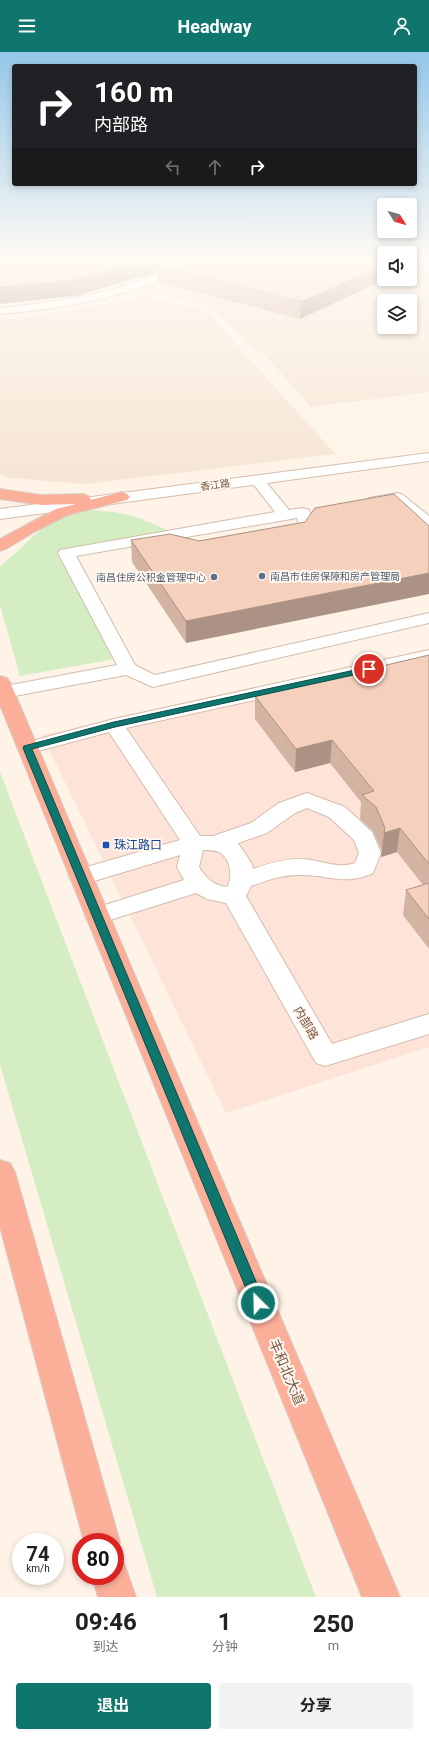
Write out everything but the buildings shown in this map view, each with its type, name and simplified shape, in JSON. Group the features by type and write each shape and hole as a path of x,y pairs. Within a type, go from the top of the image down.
{"highway":[{"path":"0,494 41,500 122,498"},
{"path":"0,546 30,528 62,512 122,498"},
{"name":"丰和北大道","path":"2,686 381,1597"},
{"path":"0,1172 100,1533"},
{"path":"114,1585 117,1597"}],"street":[{"name":"香江路","path":"0,514 257,480 295,498 429,457"},
{"path":"257,480 285,515"},
{"path":"295,498 285,515 66,553 126,665 152,681 429,618"},
{"path":"275,542 298,538 306,525 295,498"},
{"path":"358,504 398,498 429,524"},
{"path":"155,538 170,548 177,550"},
{"path":"27,748 114,725 429,656"},
{"path":"2,686 126,665"},
{"path":"114,725 204,843 230,848 241,864 238,888"},
{"path":"81,877 204,843 259,828 287,808 307,800 337,812 364,837 370,853 365,868 360,871 344,872 297,866 267,872 238,888 215,893 198,884 188,866 204,843"},
{"path":"97,916 198,884"},
{"name":"内部路","path":"238,888 325,1056 429,1024"}],"shaded area":[{"path":"0,331 225,331 335,454 85,484 11,478 0,474"},
{"path":"236,331 377,331 377,334 417,334 417,331 429,331 429,392 311,407 271,362"},
{"path":"429,649 429,1047 226,1113 42,735"}],"green space":[{"path":"81,509 114,512 137,517 172,532 60,552 121,658 20,676 0,605 0,567 49,522"},
{"path":"0,772 316,1597 157,1597 0,1065"}],"place":[{"name":"南昌市住房保障和房产管理局","path":"262,576"},
{"name":"南昌住房公积金管理中心","path":"214,577"},
{"name":"珠江路口","path":"106,845"}],"route":[{"path":"258,1303 27,748 114,725 369,669"}]}
